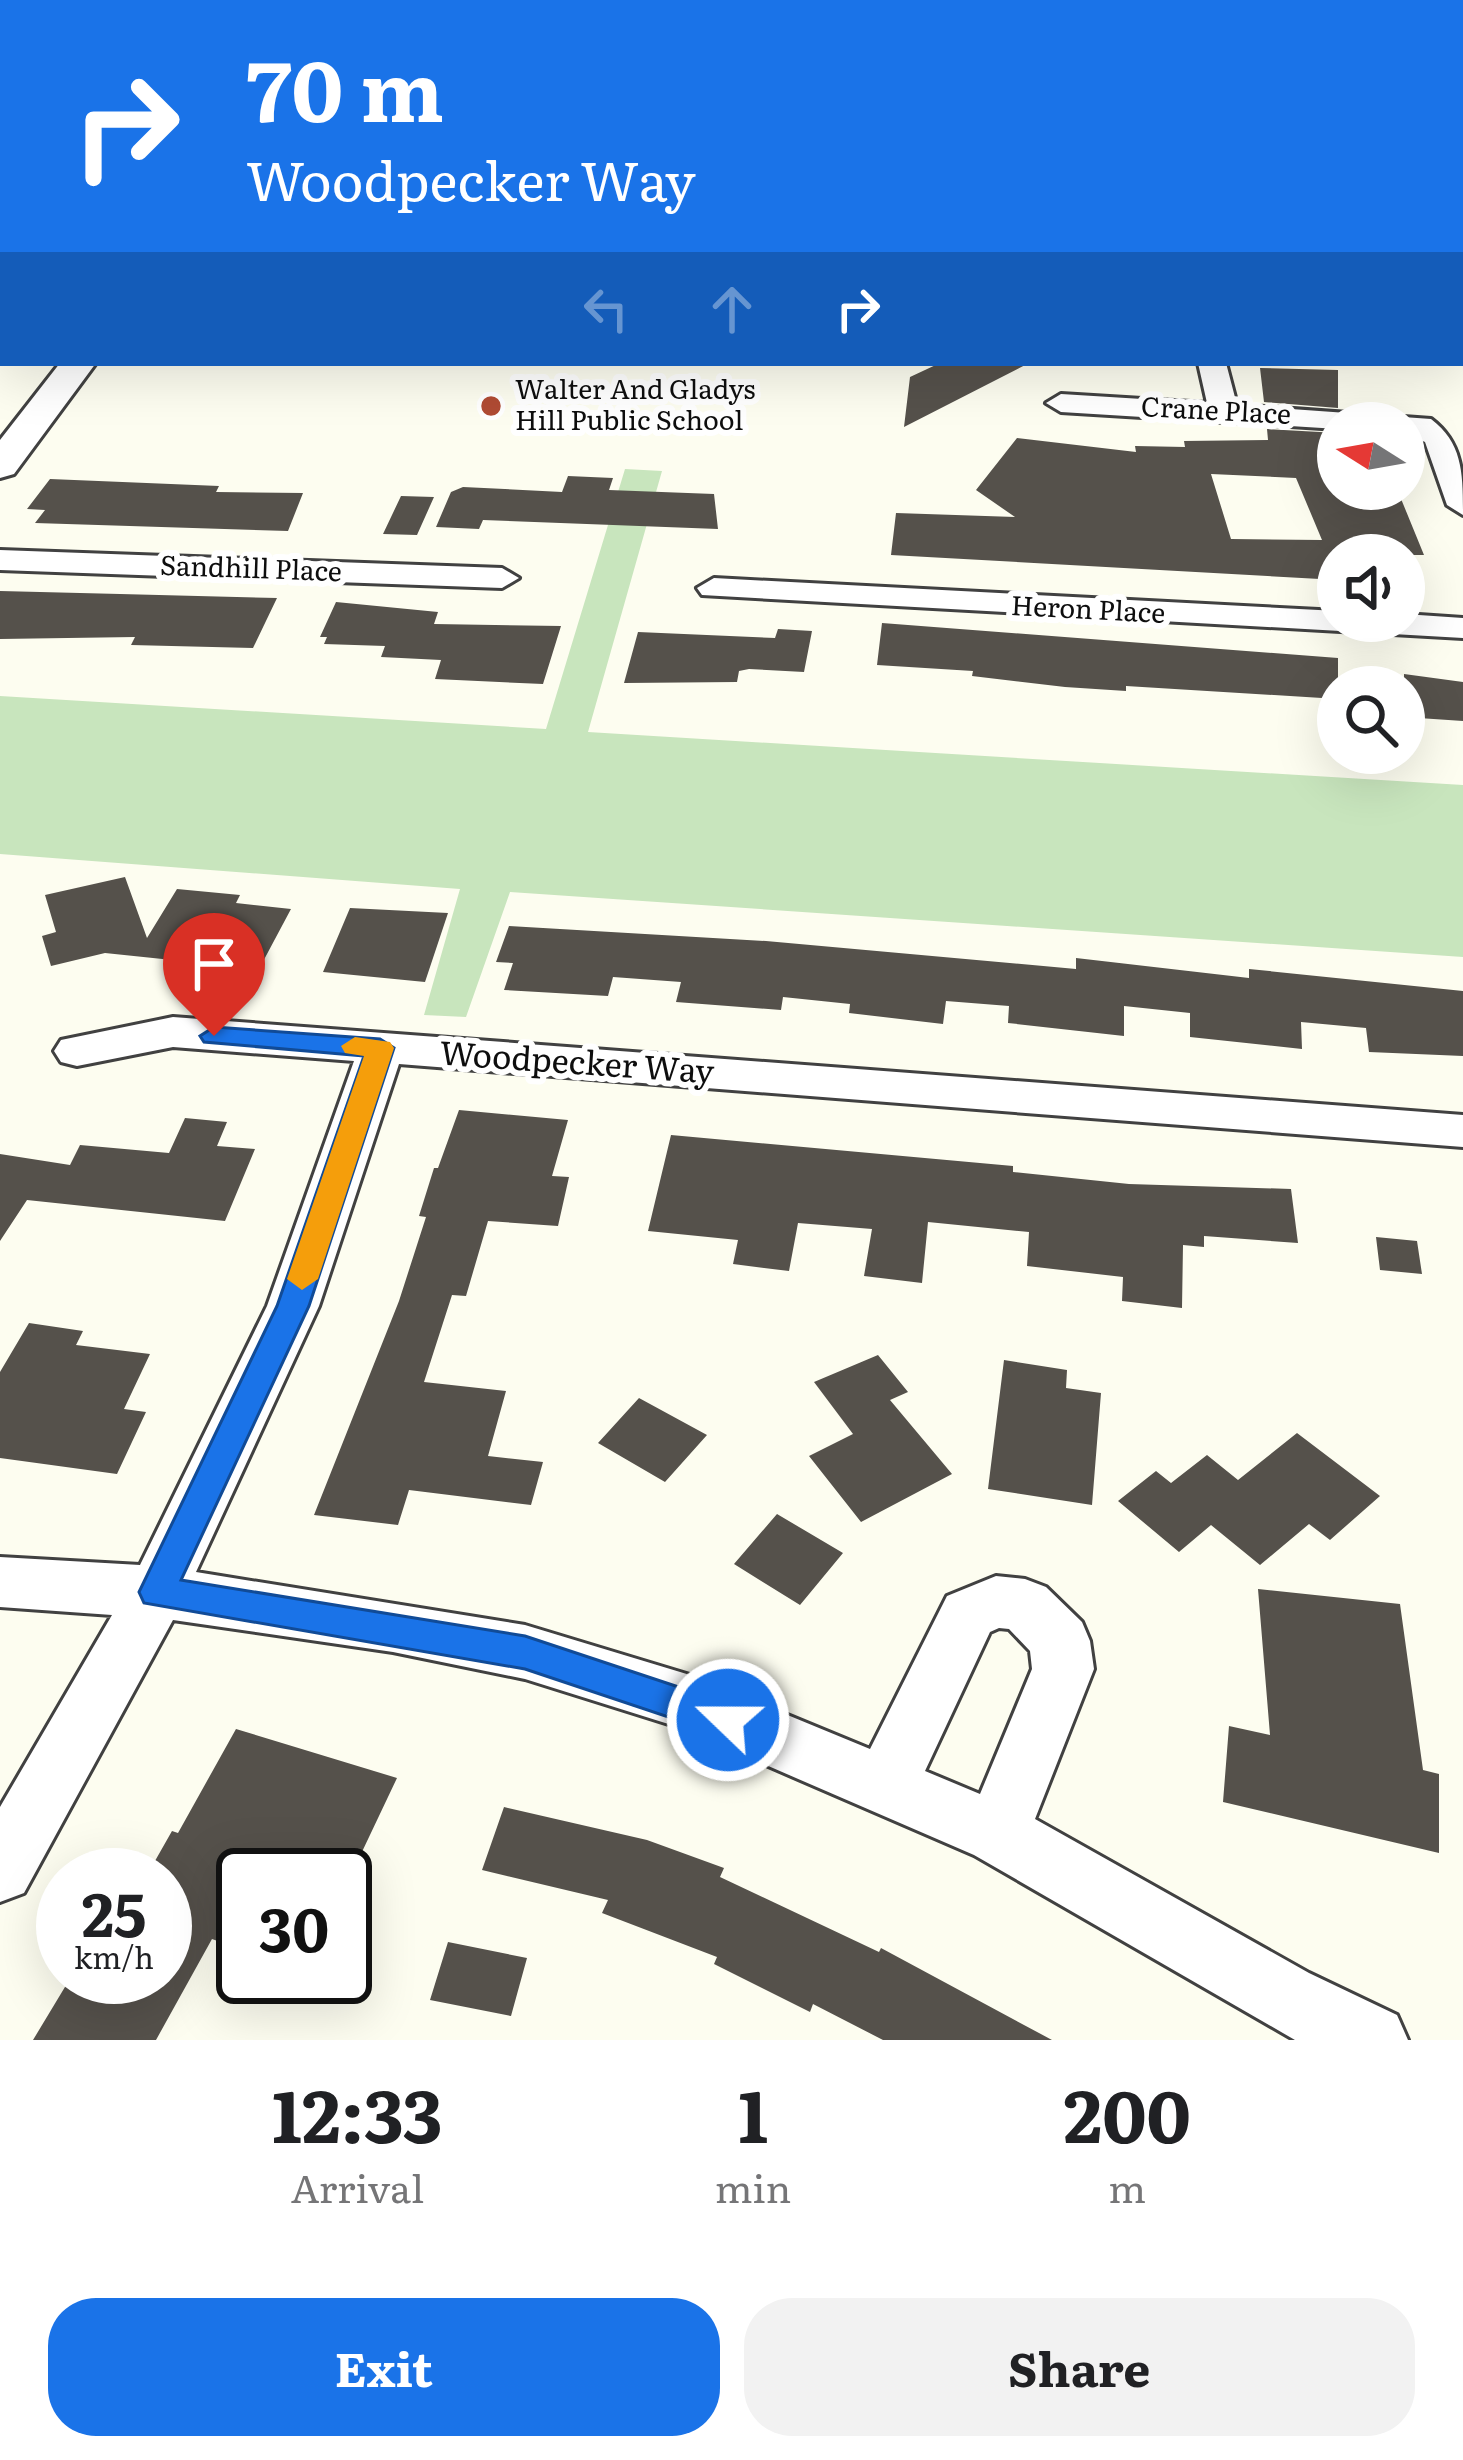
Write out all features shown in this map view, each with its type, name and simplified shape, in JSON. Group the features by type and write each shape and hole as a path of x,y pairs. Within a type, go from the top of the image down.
{"street":[{"path":"0,466 76,366"},
{"path":"1212,366 1224,412"},
{"name":"Crane Place","path":"1061,403 1420,425 1439,438 1463,505"},
{"name":"Sandhill Place","path":"0,560 502,578"},
{"name":"Heron Place","path":"714,588 1463,628"},
{"name":"Woodpecker Way","path":"77,1051 172,1032 1463,1131"},
{"path":"0,1870 157,1592 293,1306 380,1048"},
{"path":"0,1582 157,1592 393,1626 525,1652 690,1703 997,1833 1284,1998 1372,2040"},
{"path":"884,1789 968,1615 996,1602 1025,1605 1060,1641 1063,1669 997,1833"}],"green space":[{"path":"625,469 662,471 588,732 1463,785 1463,957 510,892 466,1017 424,1015 460,889 0,854 0,696 546,729"}],"building":[{"path":"934,366 1023,366 904,427 910,377"},
{"path":"1260,368 1338,370 1338,402 1317,402 1317,406 1264,402"},
{"path":"1267,429 1317,432 1317,510 1406,510 1415,534 1319,534 1296,478 1211,474 1231,539 1317,540 1317,579 891,555 896,513 1015,517 976,490 1017,438 1136,452 1135,446 1185,447 1184,441 1268,440"},
{"path":"568,476 613,478 609,490 714,494 718,529 483,520 479,529 436,527 451,492 463,487 562,492"},
{"path":"50,479 219,486 216,492 303,493 288,531 35,523 45,510 27,509"},
{"path":"401,496 434,497 417,535 383,534"},
{"path":"0,591 277,598 253,648 131,645 135,637 0,639"},
{"path":"336,602 438,612 434,624 561,626 543,684 435,679 441,660 381,657 385,646 324,644 327,637 320,637"},
{"path":"882,623 1338,658 1338,666 1317,666 1317,698 1065,687 972,676 973,671 877,665"},
{"path":"778,629 812,631 804,672 749,669 739,671 737,682 624,683 638,632 775,638"},
{"path":"1425,677 1463,682 1463,721 1425,718"},
{"path":"125,877 147,938 177,889 240,895 236,903 291,909 259,969 105,953 51,966 42,936 56,932 45,895"},
{"path":"350,908 448,913 425,982 323,972"},
{"path":"509,926 766,941 1076,969 1076,958 1249,978 1249,969 1463,991 1463,1056 1369,1052 1366,1028 1301,1022 1302,1049 1190,1037 1190,1013 1124,1006 1124,1036 1008,1023 1009,1006 946,1001 943,1024 849,1013 850,1004 783,997 781,1010 676,1002 681,982 613,977 608,996 504,990 513,963 496,962"},
{"path":"459,1110 568,1120 552,1176 569,1177 558,1226 488,1221 466,1296 452,1295 424,1382 506,1391 488,1456 543,1462 531,1505 409,1490 398,1525 314,1515 399,1301 426,1217 419,1216 434,1168 438,1168"},
{"path":"185,1118 227,1122 217,1146 255,1149 225,1221 27,1200 0,1241 0,1154 70,1165 80,1145 169,1153"},
{"path":"671,1135 1013,1166 1013,1172 1129,1184 1291,1189 1298,1243 1204,1236 1204,1247 1183,1245 1182,1308 1122,1301 1123,1277 1027,1266 1029,1232 928,1222 922,1283 864,1276 872,1229 798,1223 789,1271 733,1264 738,1240 648,1231"},
{"path":"1376,1237 1417,1241 1422,1274 1380,1270"},
{"path":"29,1323 83,1331 76,1345 150,1354 124,1409 146,1412 117,1474 0,1458 0,1372"},
{"path":"878,1355 908,1392 890,1400 952,1474 861,1522 809,1456 853,1434 814,1382"},
{"path":"1004,1360 1067,1370 1066,1388 1101,1393 1092,1505 988,1489"},
{"path":"639,1398 707,1435 665,1482 598,1443"},
{"path":"1297,1433 1380,1496 1330,1540 1309,1524 1260,1565 1211,1525 1179,1552 1118,1501 1156,1471 1171,1483 1207,1455 1238,1480"},
{"path":"777,1514 843,1553 800,1605 734,1564"},
{"path":"1258,1589 1400,1604 1423,1770 1439,1774 1439,1853 1223,1802 1229,1726 1270,1735"},
{"path":"236,1729 397,1778 364,1848 216,1848 216,1940 212,1939 192,1975 192,1848 162,1848 172,1831 178,1833"},
{"path":"504,1807 647,1840 724,1868 720,1877 879,1952 881,1948 1052,2040 883,2040 813,2004 810,2012 714,1964 717,1957 602,1913 608,1900 482,1870"},
{"path":"448,1942 527,1958 511,2016 430,2000"},
{"path":"55,2004 176,2004 156,2040 33,2040"}],"slow traffic":[{"path":"302,1279 380,1048 355,1046"}],"place":[{"name":"Walter And Gladys Hill Public School","path":"491,406"}],"route":[{"path":"214,1036 380,1048 293,1306 157,1592 393,1626 525,1652 690,1703 728,1720"}]}
